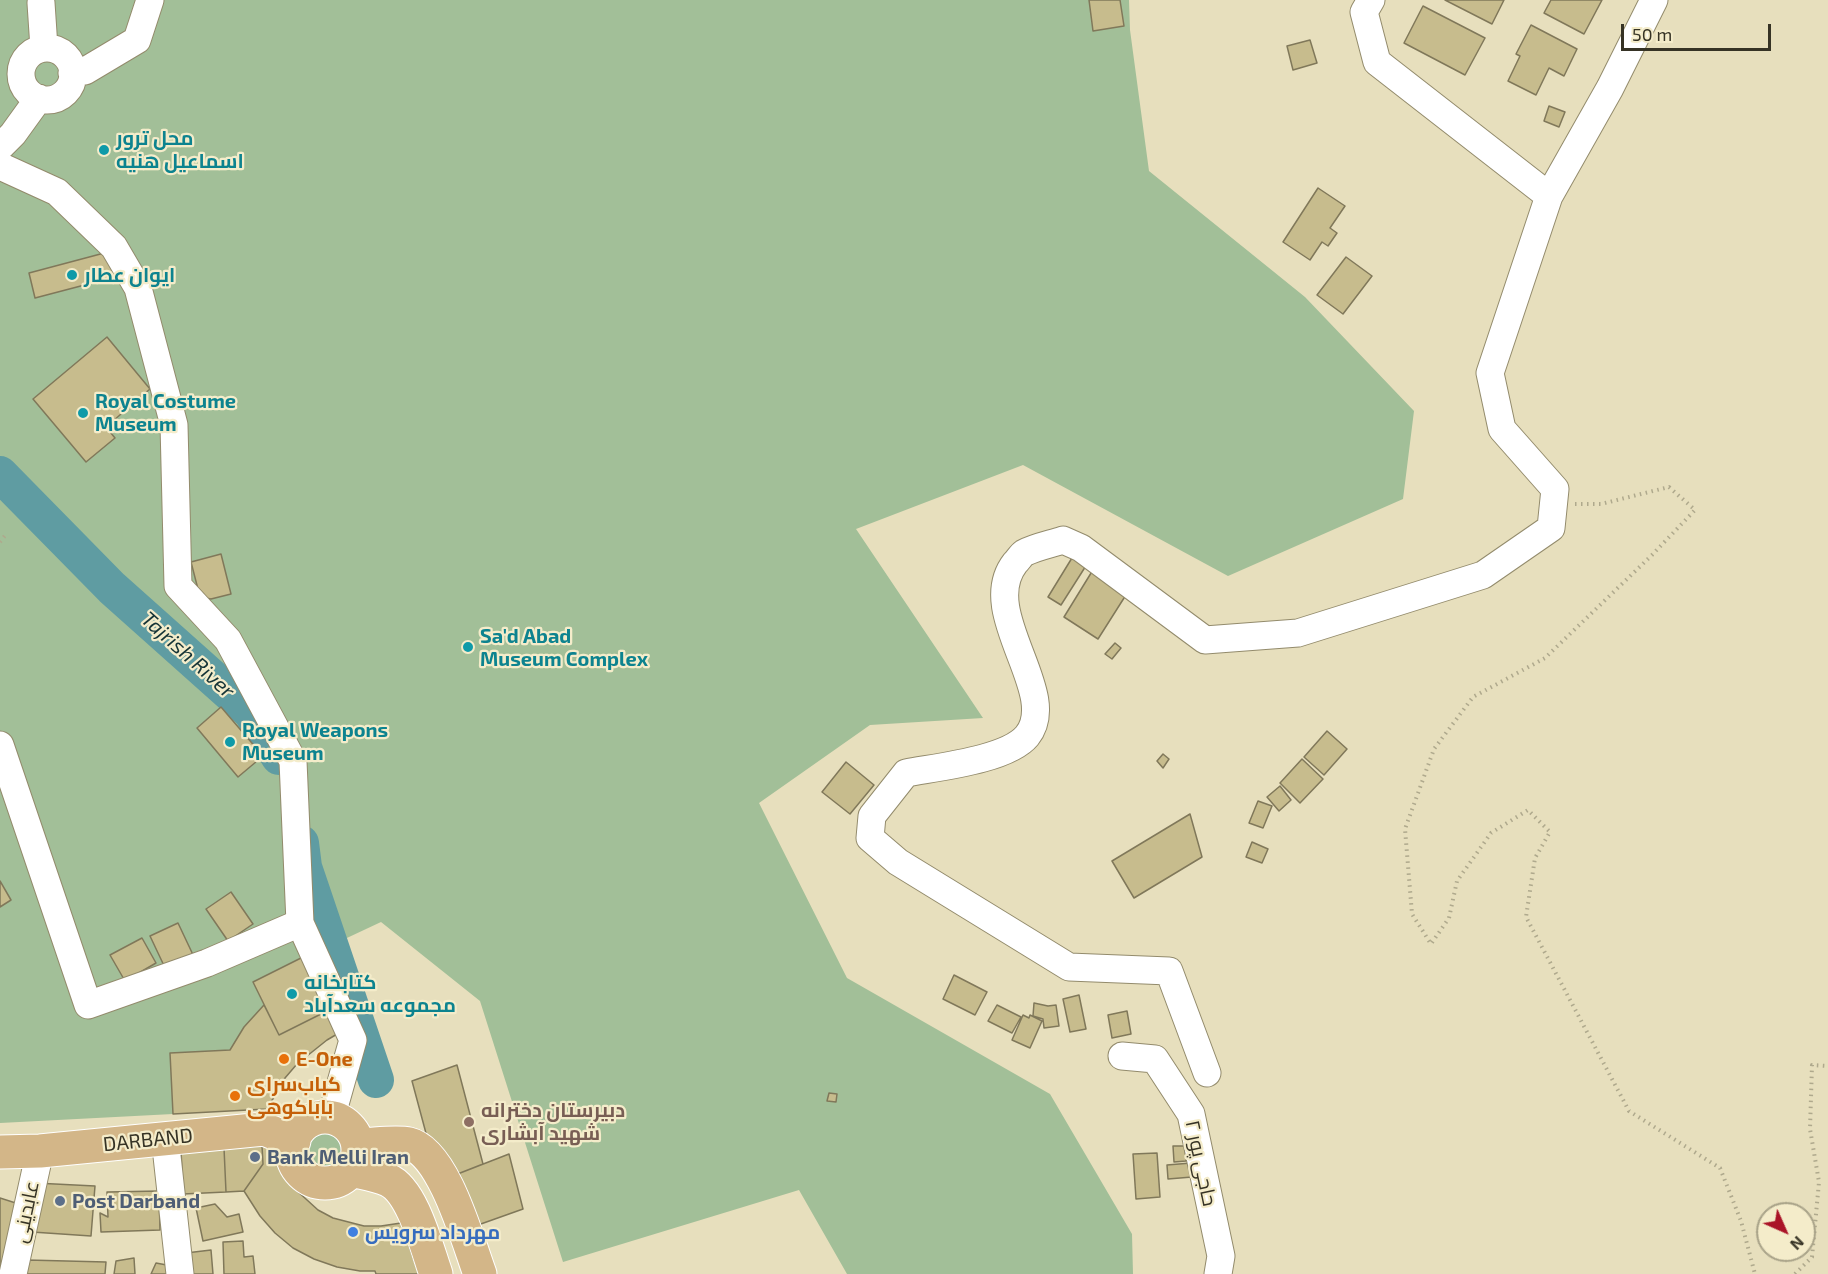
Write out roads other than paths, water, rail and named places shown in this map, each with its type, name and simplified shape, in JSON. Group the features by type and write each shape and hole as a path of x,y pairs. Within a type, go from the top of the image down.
{"main road":[{"path":"331,1118 349,1127 355,1135 355,1158 344,1177 335,1182 315,1182 299,1170 294,1161 294,1141 304,1126 312,1120 331,1118"},
{"name":"DARBAND","path":"0,1152 40,1151 264,1129 294,1141"},
{"path":"355,1158 408,1144 427,1156 444,1179 480,1274"},
{"path":"355,1158 398,1187 407,1198 436,1274"}],"street":[{"path":"72,73 85,71 137,40 150,0"},
{"path":"1371,0 1364,12 1377,62 1549,196"},
{"path":"1207,1073 1169,971 1069,967 898,862 870,838 872,816 906,773 982,759 1011,748 1026,737 1036,720 1035,698 1005,608 1007,573 1023,554 1063,540 1081,548 1205,640 1298,633 1483,575 1551,528 1555,489 1502,429 1490,373 1549,196 1610,88 1654,0"},
{"path":"41,3 44,48"},
{"path":"52,48 60,52 71,64 72,73 72,81 62,94 55,98 39,98 27,90 11,72 21,68 29,55 36,50 52,48"},
{"path":"0,147 13,134 39,98"},
{"path":"0,166 57,192 114,247 138,288 174,424 178,586 228,640 293,761 300,923 353,1040 331,1118"},
{"path":"0,745 88,1005 207,963 300,923"},
{"name":"حاجی پور ۲","path":"1122,1056 1155,1059 1191,1114 1221,1256 1218,1274"},
{"path":"165,1138 180,1274"},
{"name":"عابدینی","path":"13,1274 40,1151"}],"waterway":[{"name":"Tajrish River","path":"0,474 112,588 251,712 279,757"},
{"name":"Tajrish River","path":"301,843 304,867 376,1080"}],"place":[{"name":"محل ترور اسماعیل هنیه","path":"104,150"},
{"name":"ایوان عطار","path":"72,275"},
{"name":"Royal Costume Museum","path":"83,413"},
{"name":"Sa'd Abad Museum Complex","path":"468,647"},
{"name":"Royal Weapons Museum","path":"230,742"},
{"name":"کتابخانه مجموعه سعدآباد","path":"292,994"},
{"name":"E-One","path":"284,1059"},
{"name":"کباب‌سرای باباکوهی","path":"235,1096"},
{"name":"دبیرستان دخترانه شهید آبشاری","path":"469,1122"},
{"name":"Bank Melli Iran","path":"255,1157"},
{"name":"Post Darband","path":"60,1201"},
{"name":"مهرداد سرویس","path":"353,1232"}]}
